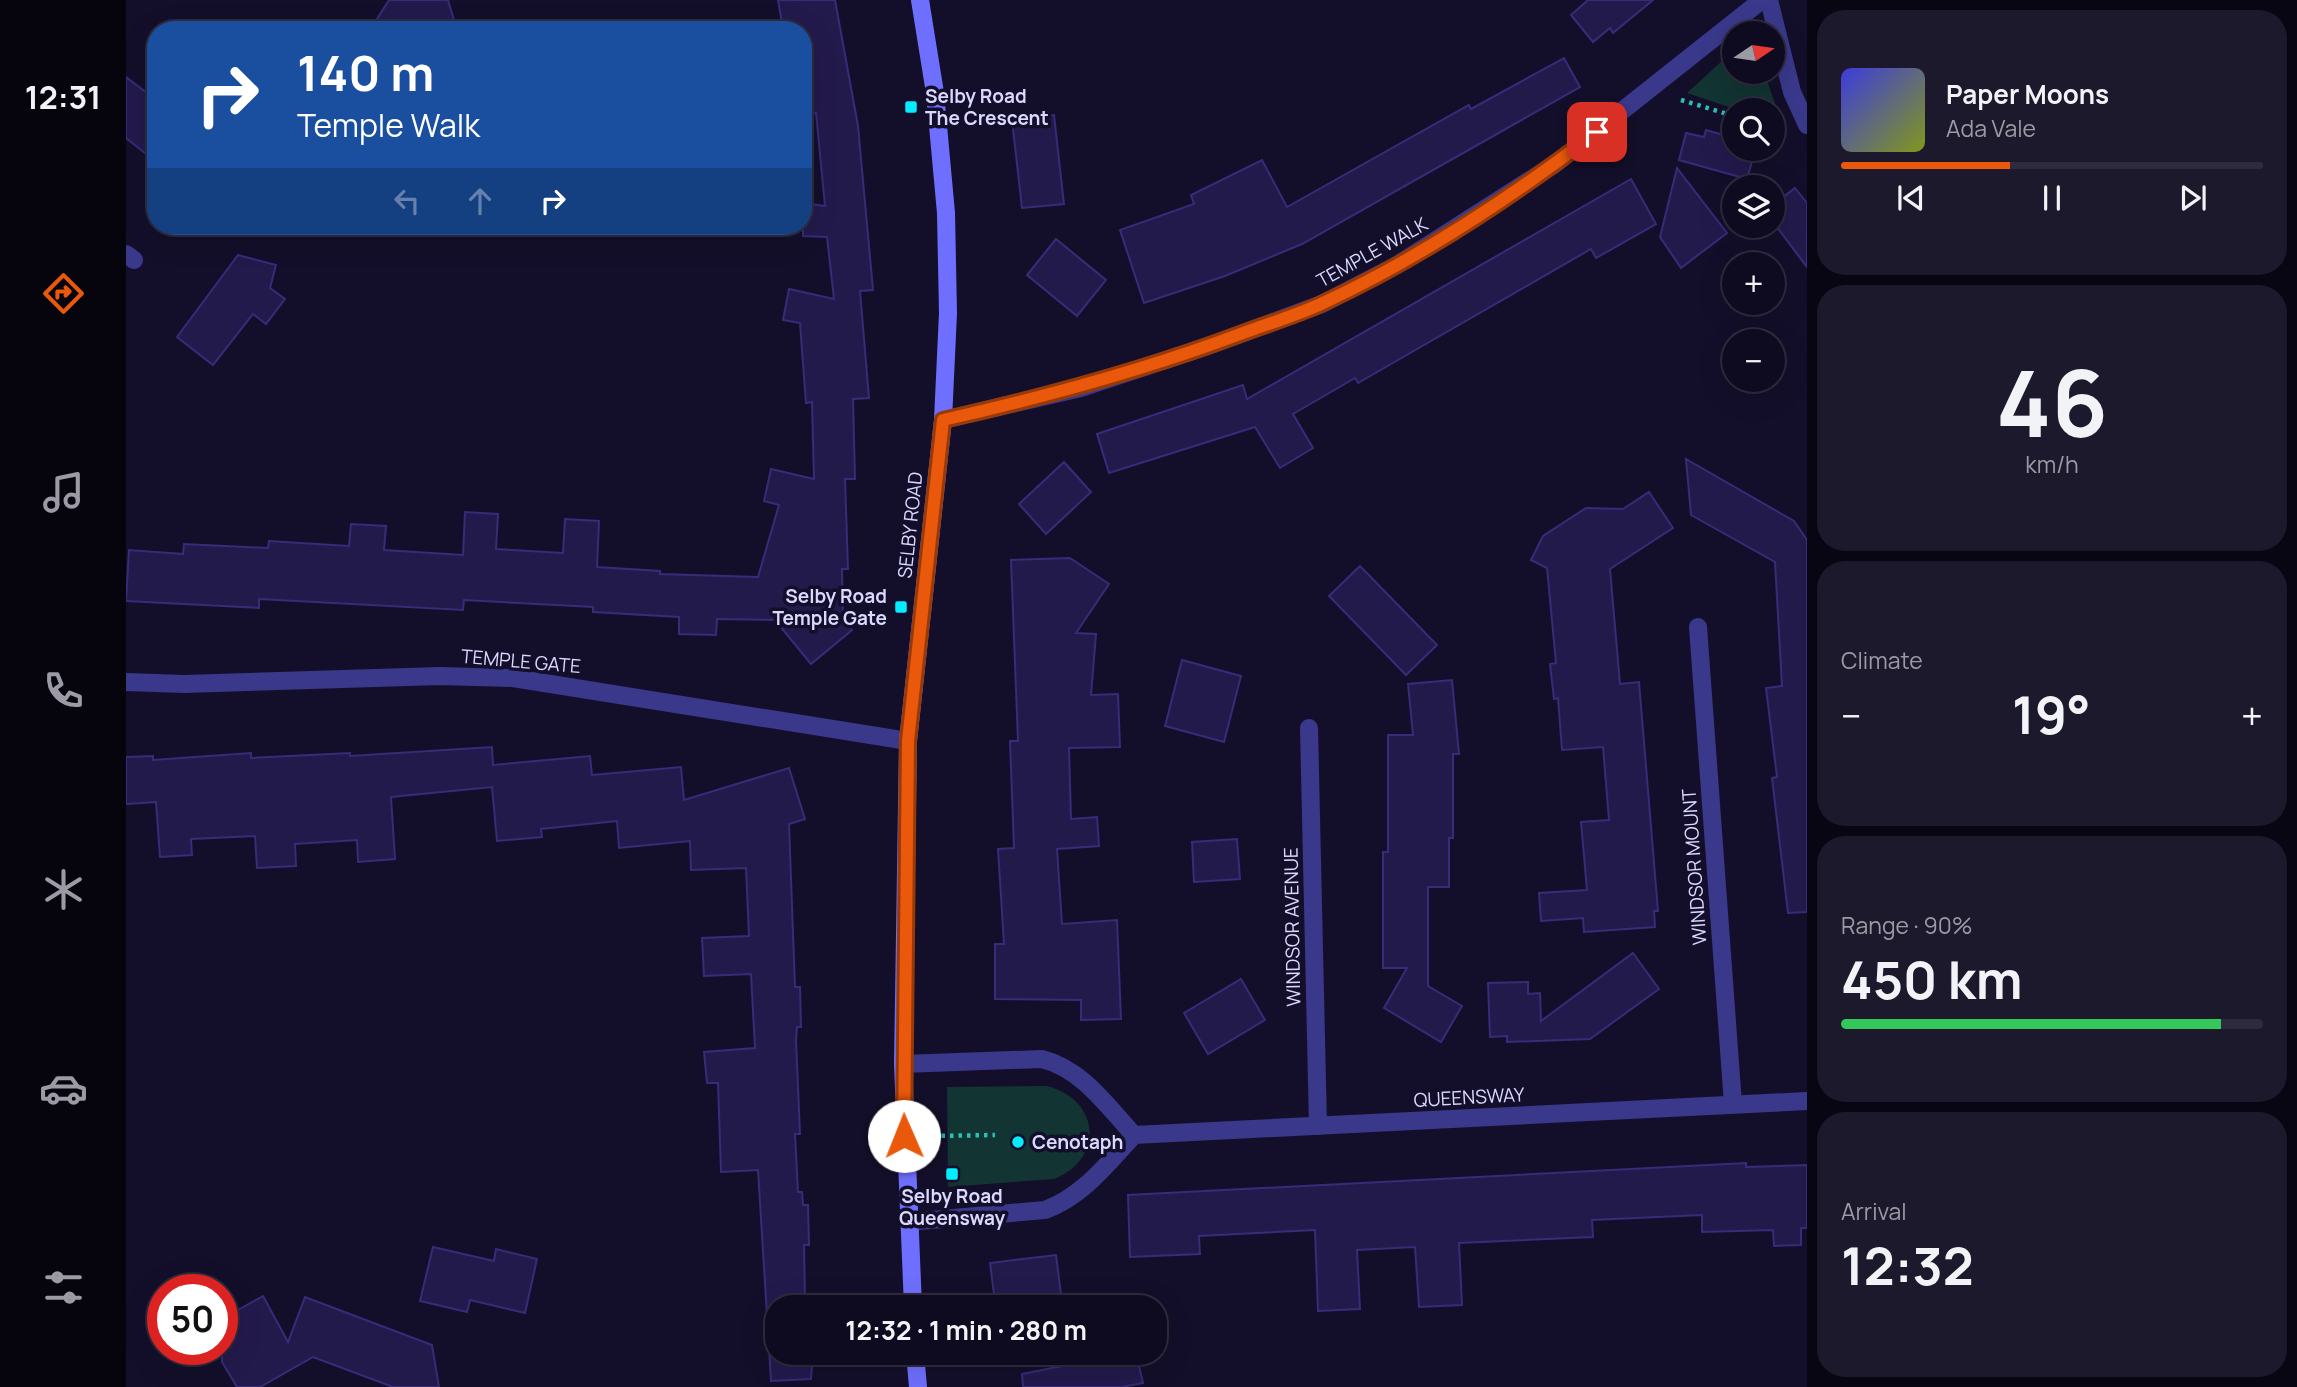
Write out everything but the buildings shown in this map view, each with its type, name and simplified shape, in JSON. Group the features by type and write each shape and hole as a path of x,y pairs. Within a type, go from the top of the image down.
{"main road":[{"name":"SELBY ROAD","path":"912,1295 903,1064 908,741 943,420 948,313 946,213 935,93 920,0"},
{"path":"916,1365 918,1387"}],"street":[{"name":"TEMPLE WALK","path":"943,420 1081,388 1208,346 1322,304 1397,265 1476,217 1555,164 1762,0"},
{"path":"1769,0 1792,92 1807,125"},
{"name":"WINDSOR MOUNT","path":"1698,627 1732,1104"},
{"name":"TEMPLE GATE","path":"126,682 184,684 440,676 513,678 908,741"},
{"name":"WINDSOR AVENUE","path":"1309,728 1318,1126"},
{"path":"903,1064 1042,1059 1059,1063 1075,1072 1134,1135 1080,1192 1064,1203 1045,1210 908,1222"},
{"name":"QUEENSWAY","path":"1134,1135 1807,1101"}],"path":[{"path":"1650,90 1722,112"},
{"path":"904,1136 995,1135"}],"green space":[{"path":"1722,61 1722,84 1768,84 1773,98 1722,98 1722,105 1687,93"},
{"name":"Cenotaph","path":"1046,1086 1064,1093 1077,1103 1086,1115 1088,1144 1082,1157 1071,1169 1054,1179 948,1187 947,1087"}],"place":[{"name":"Selby Road The Crescent","path":"911,107"},
{"name":"Selby Road Temple Gate","path":"901,607"},
{"name":"Cenotaph","path":"1018,1142"},
{"name":"Selby Road Queensway","path":"952,1174"}],"route":[{"path":"904,1136 904,903 908,741 943,420 1081,388 1208,346 1322,304 1397,265 1476,217 1597,132"}]}
